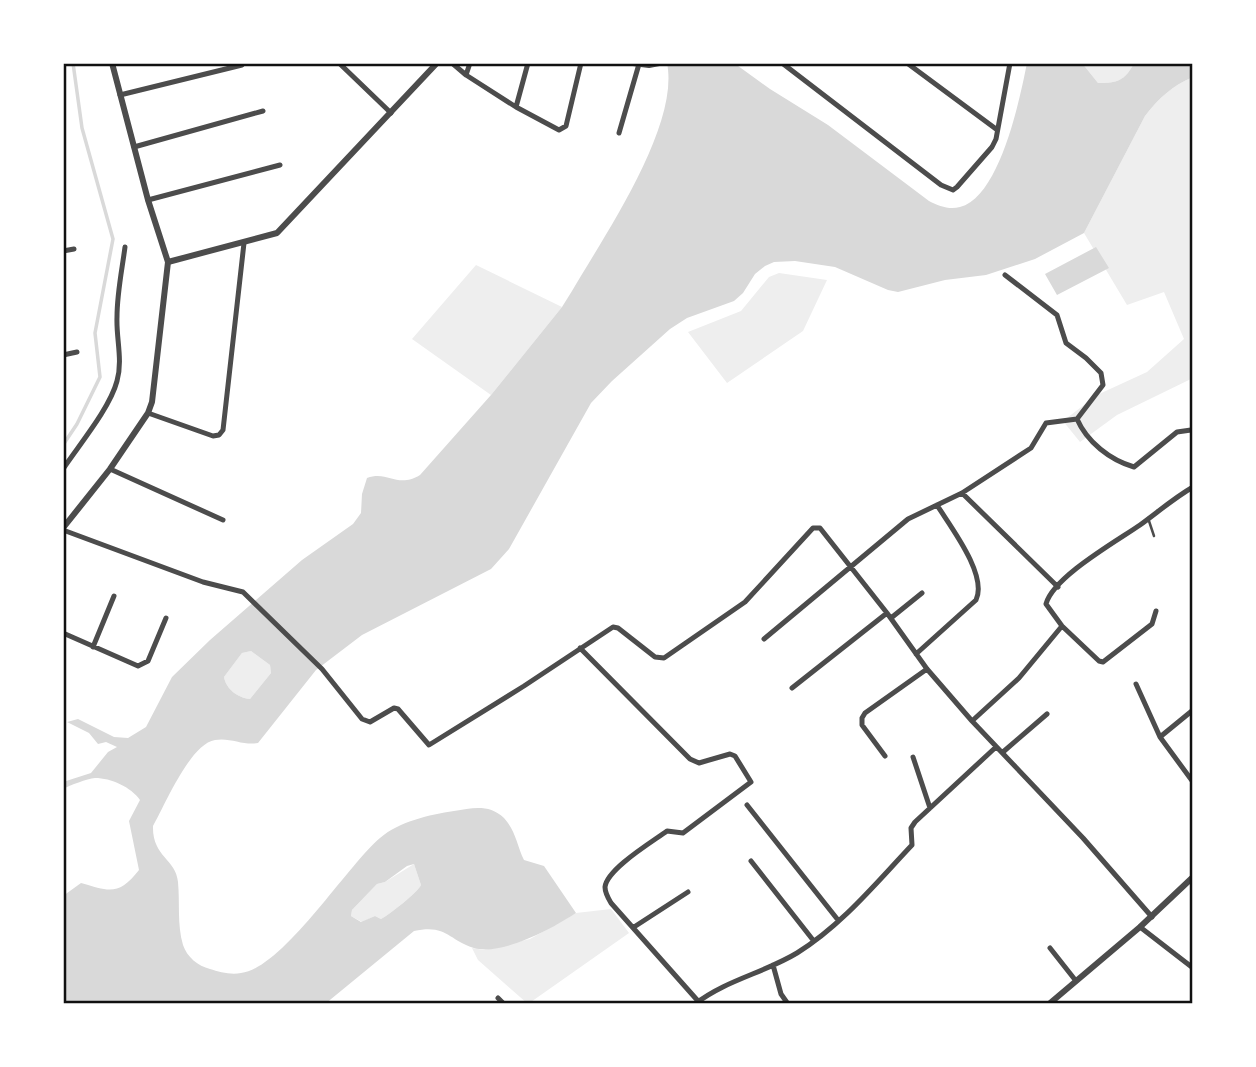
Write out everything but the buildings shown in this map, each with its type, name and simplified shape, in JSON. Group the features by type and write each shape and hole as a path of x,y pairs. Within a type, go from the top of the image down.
{"street":[{"path":"112,63 167,262 152,402 148,413 110,469 63,529 203,582 235,589 249,597 322,669 362,719 370,722 394,708 398,709 429,745 613,626 655,657 664,658 745,602 813,528 820,528 927,669 1152,917"},
{"path":"339,63 391,113"},
{"path":"167,262 277,233 391,113 430,66 437,63"},
{"path":"452,63 516,107 559,130 566,125 581,63"},
{"path":"466,75 470,63"},
{"path":"516,107 528,63"},
{"path":"619,133 636,64 659,63"},
{"path":"782,63 947,189 953,190 992,147 1010,63"},
{"path":"907,63 996,129"},
{"path":"120,95 242,65"},
{"path":"134,147 263,111"},
{"path":"148,200 280,165"},
{"path":"148,413 213,436 219,435 223,430 244,243"},
{"path":"63,468 107,402 117,380 120,348 116,319 117,300 125,247"},
{"path":"63,251 74,250"},
{"path":"764,639 908,519 962,493 1031,448 1046,423 1077,419 1103,385 1101,373 1066,343 1057,315 1005,275"},
{"path":"63,355 77,352"},
{"path":"1077,419 1082,430 1115,461 1134,467 1177,432 1193,432"},
{"path":"110,469 223,520"},
{"path":"1156,611 1152,624 1103,662 1098,661 1062,626 1046,604 1058,587 1094,555 1176,496 1193,487"},
{"path":"962,493 1058,587"},
{"path":"916,653 979,595 976,570 937,505"},
{"path":"792,688 922,593"},
{"path":"93,647 114,596"},
{"path":"63,633 138,666 148,661 166,618"},
{"path":"972,721 1019,678 1062,626"},
{"path":"580,648 690,759 699,763 730,754 735,756 751,782 683,833 667,831 622,864 607,880 605,888 606,896 696,1003 729,982 797,953 854,908 912,845 911,828 996,747"},
{"path":"885,756 862,724 862,718 865,713 927,669"},
{"path":"1136,684 1160,737 1193,782"},
{"path":"1160,737 1193,710"},
{"path":"1003,752 1047,714"},
{"path":"913,757 930,808"},
{"path":"747,806 838,920"},
{"path":"751,861 813,940"},
{"path":"1049,1004 1152,917 1193,877"},
{"path":"634,928 688,892"},
{"path":"1140,927 1193,968"},
{"path":"1050,948 1076,981"},
{"path":"773,965 788,1004"},
{"path":"498,998 504,1004"}],"lane":[{"path":"1148,518 1154,536"}],"shaded area":[{"path":"667,63 734,63 828,125 929,201 952,208 960,207 974,199 997,166 1013,121 1027,63 1082,63 1098,83 1120,80 1134,63 1193,63 1193,77 1166,93 1145,116 1084,233 1035,259 986,275 945,280 898,292 835,267 795,261 774,262 755,274 743,293 734,301 687,318 670,329 591,403 509,549 491,569 362,635 316,670 258,743 221,739 206,744 188,763 153,826 156,845 176,874 183,945 197,963 221,972 241,973 258,967 276,954 366,852 388,832 415,820 454,811 487,809 504,818 514,833 524,860 544,866 576,913 541,933 499,948 474,948 441,931 414,931 325,1004 63,1004 63,896 81,883 107,889 120,887 139,870 129,821 140,800 126,787 101,778 63,789 63,782 91,773 108,752 117,747 106,742 98,744 89,733 67,722 78,719 114,737 128,738 146,727 172,677 302,560 353,524 361,513 362,494 367,478 381,476 405,480 420,475 491,395 562,307 636,180 662,117 668,89","holes":["251,651 270,665 271,673 250,699 233,692 224,677 242,653","414,864 421,885 403,903 381,919 375,916 361,922 351,916 352,910 377,884"]},
{"path":"1082,63 1134,63 1120,80 1098,83"},
{"path":"1193,77 1193,378 1117,415 1080,442 1063,421 1097,395 1147,372 1184,339 1164,292 1127,305 1084,233 1145,116 1166,93"},
{"path":"1096,247 1109,268 1057,295 1045,274"},
{"path":"476,265 562,307 491,395 412,339"},
{"path":"779,273 827,280 803,331 727,383 688,332 741,311 769,277"},
{"path":"251,651 270,665 271,673 250,699 233,692 224,677 242,653"},
{"path":"414,864 421,885 403,903 381,919 375,916 362,922 351,916 352,910 377,884"},
{"path":"611,909 629,933 528,1004 478,960 472,948 484,950 530,939 576,913"}],"waterway":[{"path":"63,445 77,424 100,377 95,333 113,239 82,128 73,63"}]}
